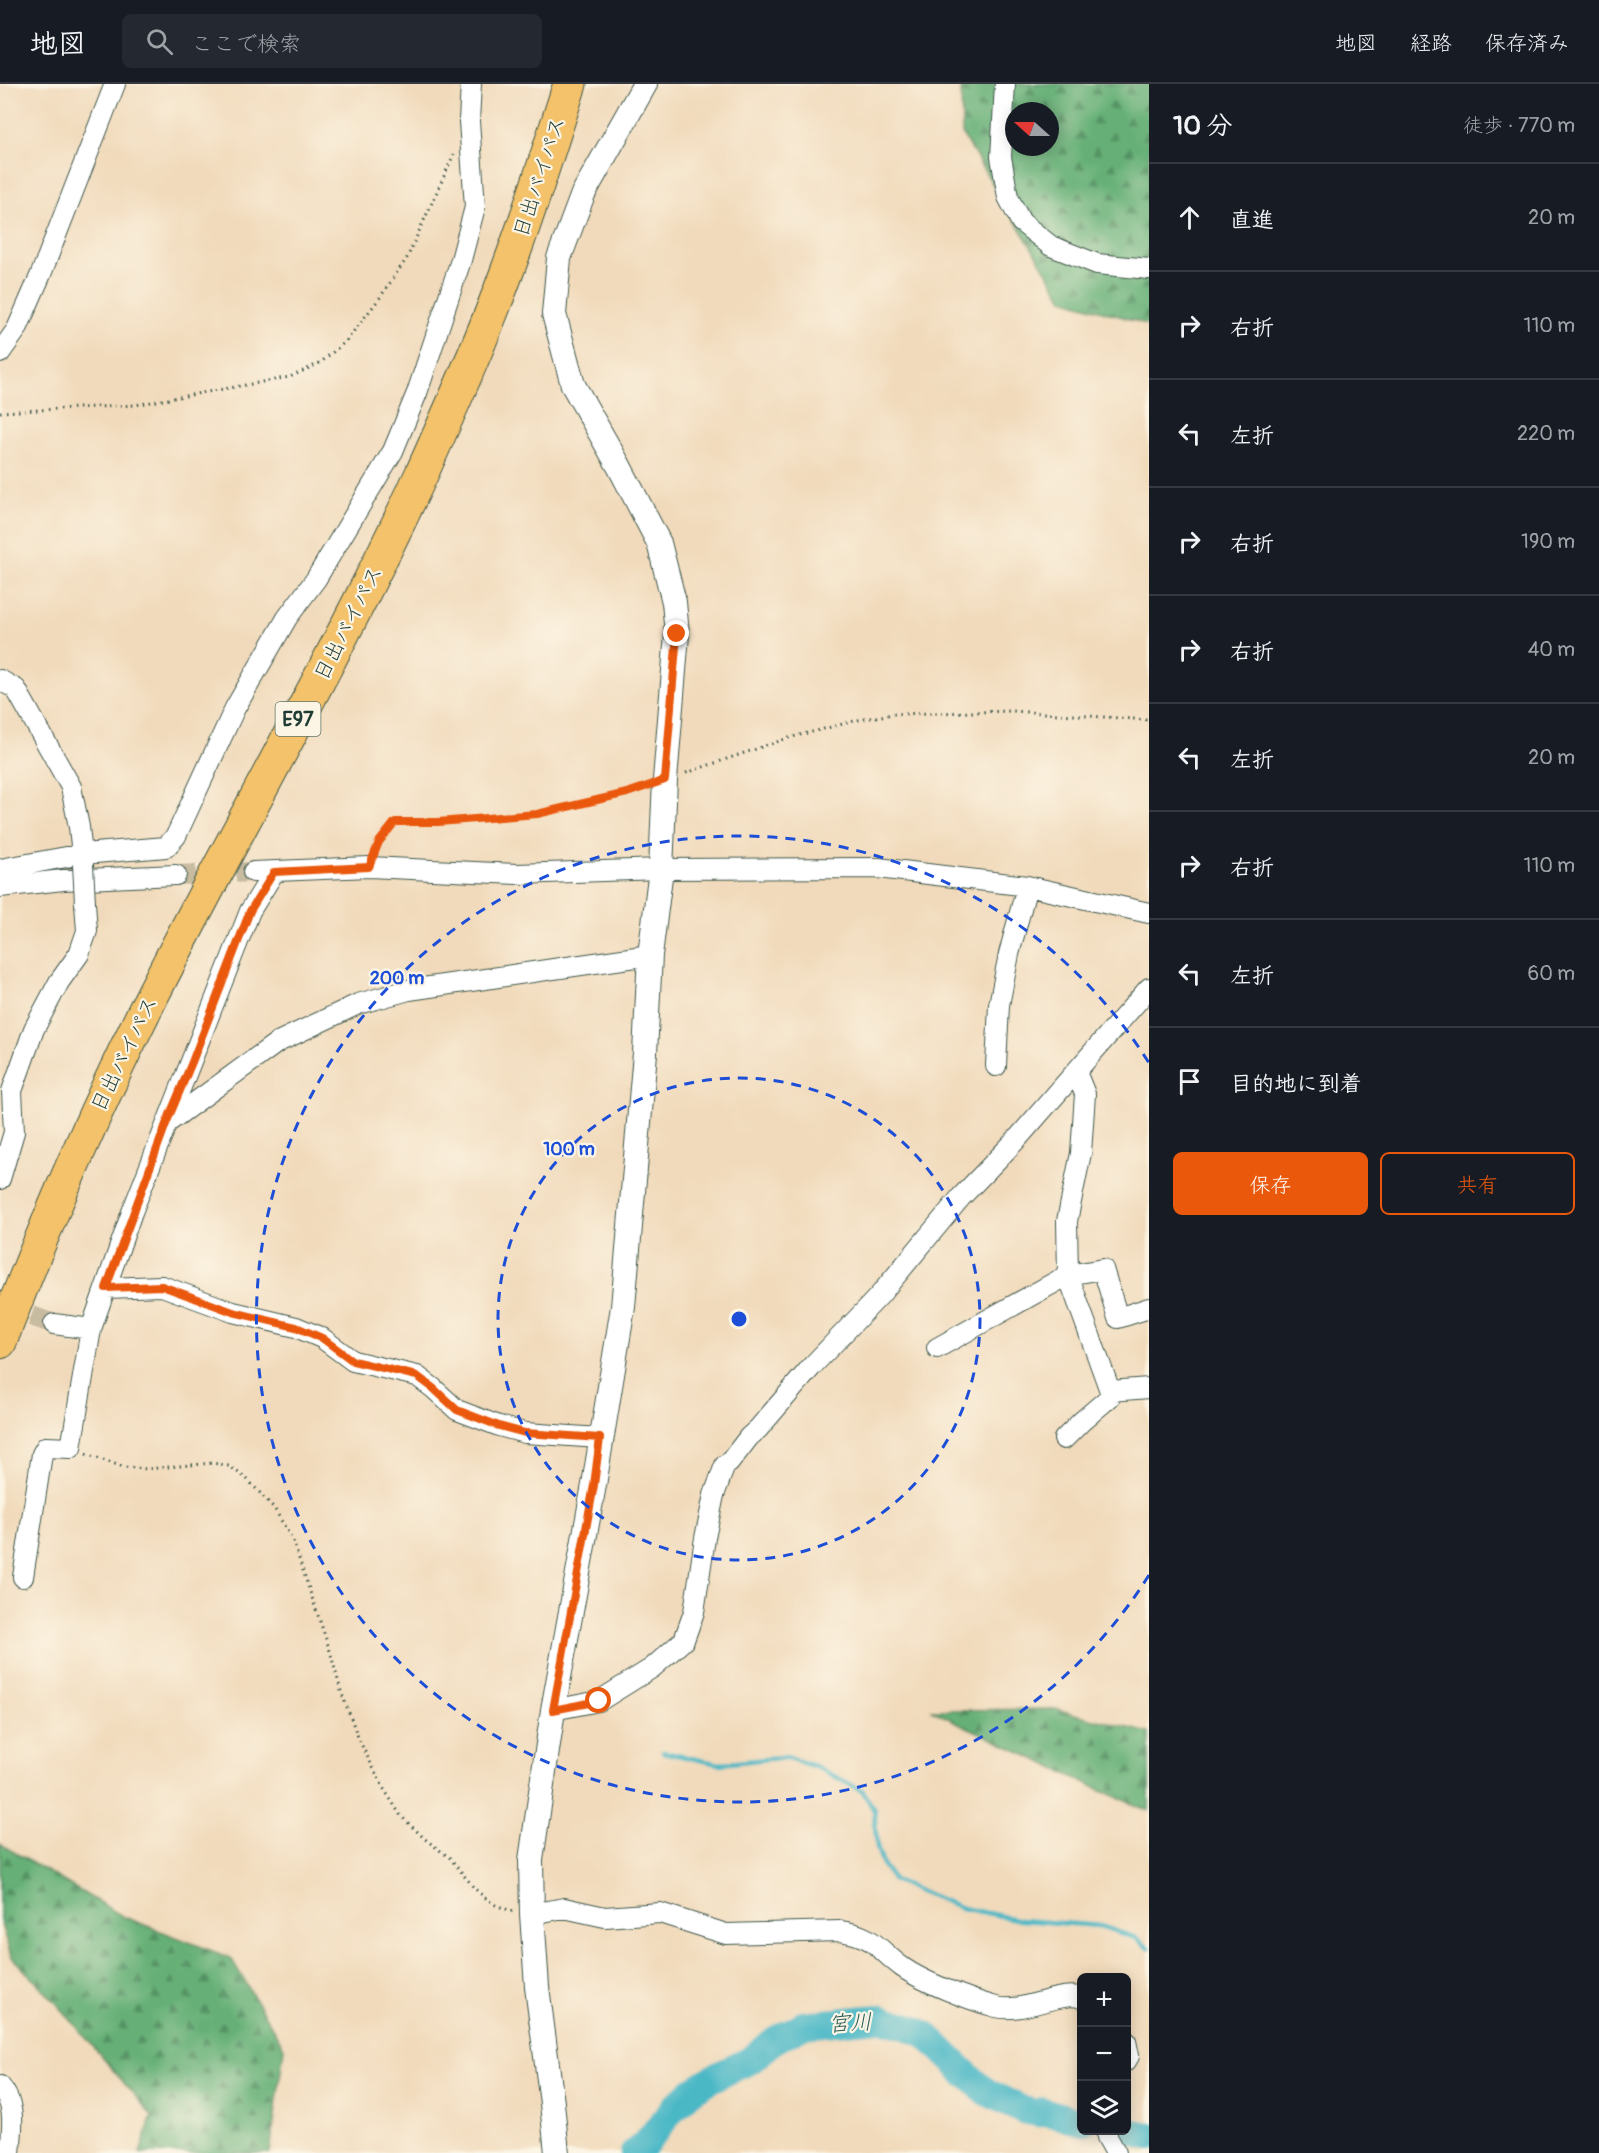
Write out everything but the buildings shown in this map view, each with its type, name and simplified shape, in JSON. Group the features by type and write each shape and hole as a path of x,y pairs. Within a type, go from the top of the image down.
{"highway":[{"name":"日出バイパス","path":"0,1342 47,1221 139,1023 374,573 421,474 465,376 507,272 542,174 570,84"}],"street":[{"path":"0,353 16,329 41,274 115,84"},
{"path":"0,869 166,847 176,836 235,708 287,618 346,533 393,451 417,393 461,260 475,207 469,121 471,84"},
{"path":"556,2153 537,1988 531,1860 553,1710 594,1485 623,1307 645,1053 650,955 661,869 665,780 677,634 674,602 658,543 619,466 573,385 554,314 560,258 583,194 645,84"},
{"path":"1005,84 1001,157 1008,197 1021,222 1051,246 1097,264 1149,269"},
{"path":"0,680 16,689 70,787 83,859 87,931 79,954 59,981 34,1029 12,1091 14,1132 0,1179"},
{"path":"253,872 369,867 517,874 661,869 878,868 1028,886 1149,913"},
{"path":"23,1577 42,1454 46,1447 71,1448 91,1329 166,1124 250,911 274,872"},
{"path":"0,887 63,880 176,875"},
{"path":"996,1066 999,1005 1009,954 1028,886"},
{"path":"166,1124 278,1042 358,1004 409,990 650,955"},
{"path":"553,1710 599,1701 652,1668 684,1640 694,1612 714,1495 725,1465 813,1365 879,1296 961,1197 1017,1139 1149,988"},
{"path":"1064,1439 1110,1397 1110,1391 1068,1275 1067,1221 1081,1153 1085,1094 1076,1072"},
{"path":"937,1348 1068,1275 1103,1269 1118,1318 1149,1308"},
{"path":"106,1288 162,1286 233,1312 296,1327 322,1338 353,1361 417,1376 457,1410 499,1426 525,1433 600,1438"},
{"path":"54,1324 91,1329"},
{"path":"1110,1391 1149,1388"},
{"path":"532,1914 564,1908 605,1917 660,1913 726,1934 840,1931 854,1933 874,1942 902,1967 930,1983 997,2007 1021,2008 1059,1998 1077,1996"},
{"path":"0,2086 5,2092 13,2117 10,2153"},
{"path":"1107,2135 1116,2153"}],"path":[{"path":"0,412 135,405 290,377 320,363 346,341 407,258 469,121"},
{"path":"369,867 379,842 395,822 438,822 537,814 627,793 785,739 858,720 894,714 1013,711 1149,720"},
{"path":"71,1448 123,1467 147,1469 213,1463 229,1466 246,1478 274,1508 293,1541 341,1691 360,1740 384,1790 401,1816 425,1839 450,1858 475,1889 493,1904 513,1912 532,1914"}],"green space":[{"path":"961,84 1149,84 1149,325 1063,299 962,134"},
{"path":"1055,1709 1149,1733 1149,1811 931,1710"},
{"path":"0,1844 124,1917 231,1958 284,2048 270,2153 140,2153 152,2116 59,2006 11,1956 0,1921"}],"waterway":[{"path":"663,1752 719,1764 786,1757 816,1767 863,1791 874,1810 877,1847 883,1865 893,1880 962,1908 1021,1920 1100,1926 1136,1938 1149,1948"},
{"name":"宮川","path":"634,2153 646,2143 673,2109 692,2091 751,2060 775,2040 803,2025 878,2018 925,2034 987,2092 1023,2110 1038,2113 1042,2111 1077,2121"},
{"name":"宮川","path":"1131,2132 1149,2136"}],"tunnel":[{"path":"176,875 253,872"},
{"path":"3,1306 54,1324"}],"route":[{"path":"599,1701 553,1710 594,1485 600,1438 525,1433 499,1426 457,1410 417,1376 353,1361 322,1338 296,1327 233,1312 162,1286 106,1288 132,1212 250,911 274,872 369,867 379,842 395,822 438,822 537,814 627,793 665,780 677,634"}]}
